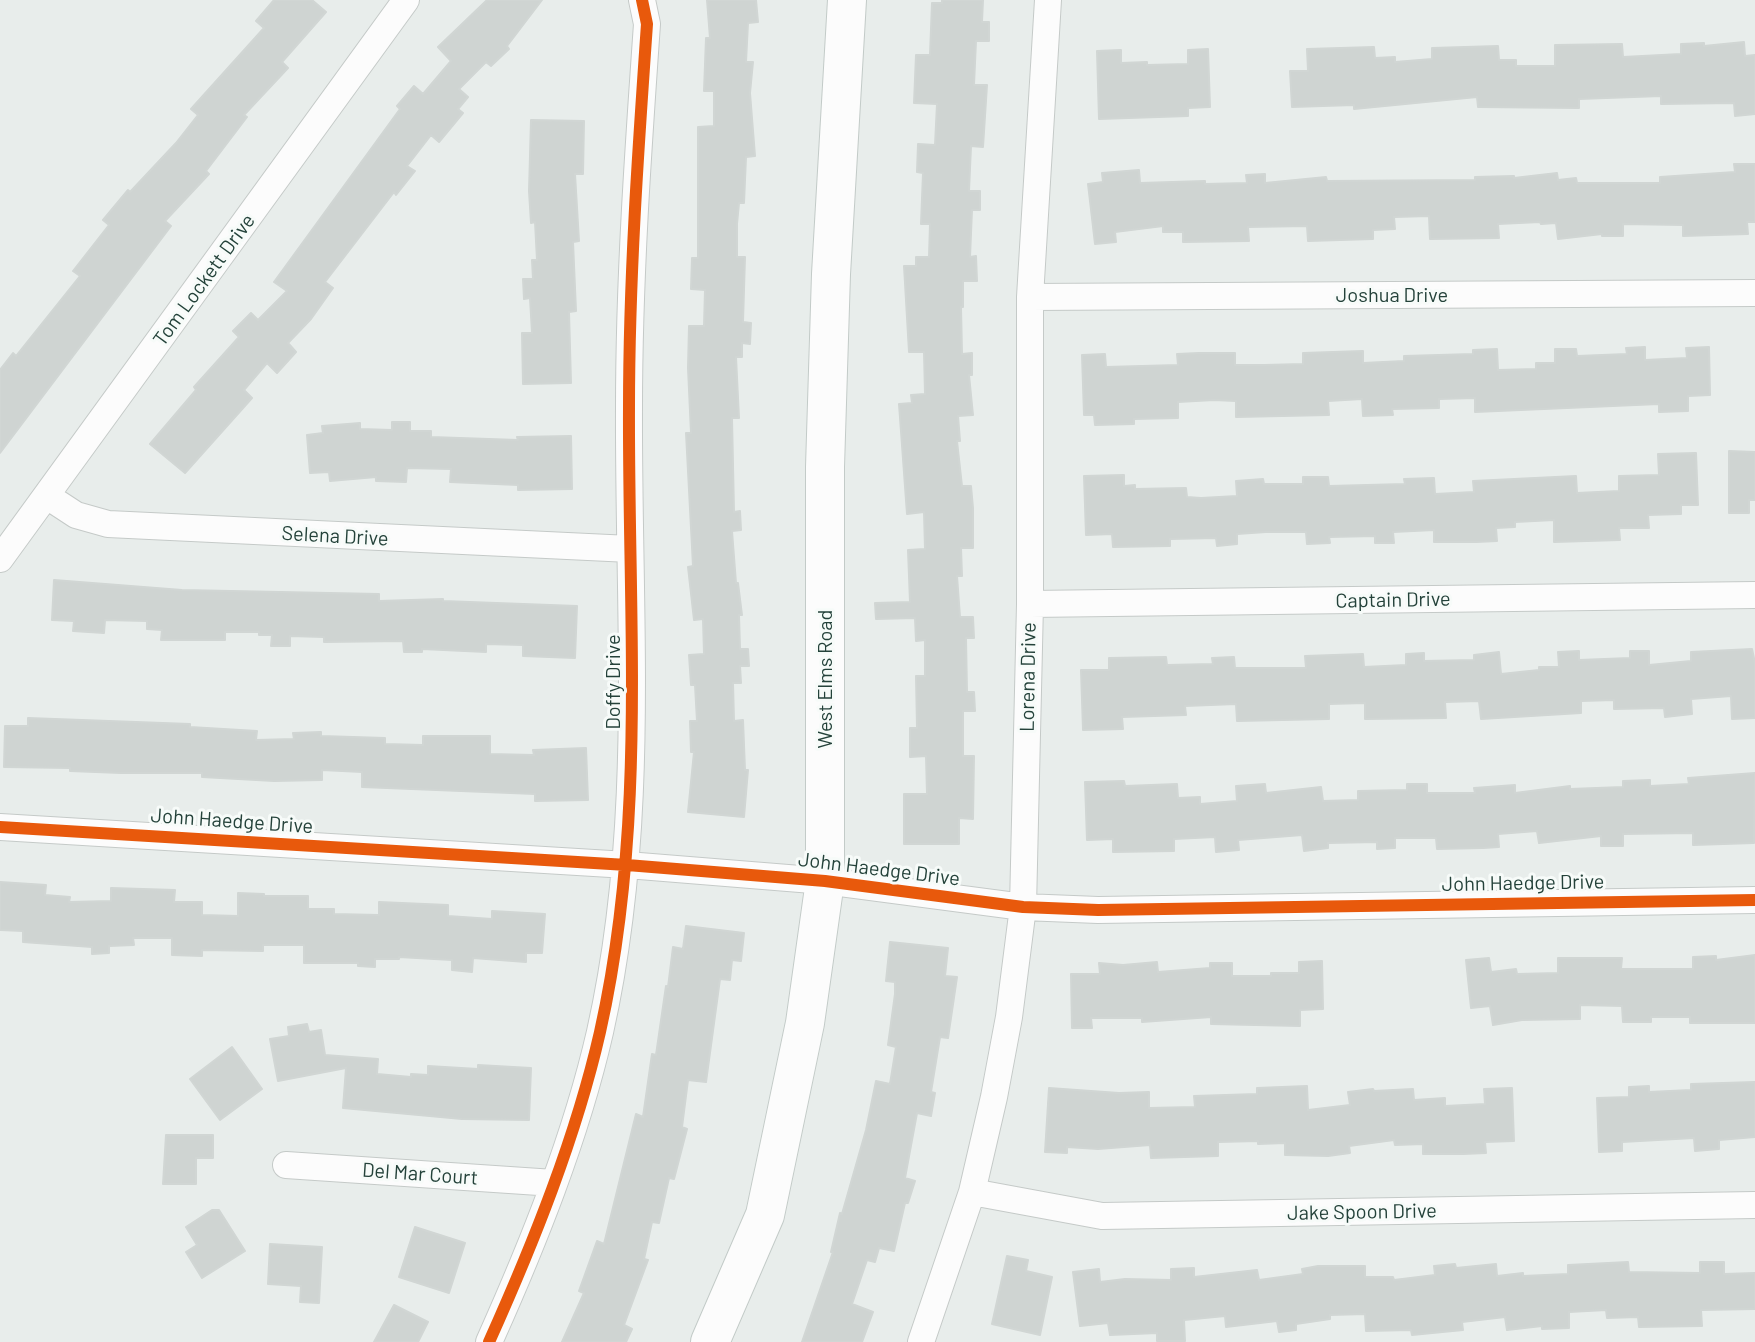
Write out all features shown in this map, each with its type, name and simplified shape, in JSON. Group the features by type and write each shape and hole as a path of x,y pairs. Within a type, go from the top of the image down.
{"main road":[{"name":"West Elms Road","path":"710,1342 765,1215 805,1023 825,881 825,467 831,274 847,0"}],"street":[{"name":"Tom Lockett Drive","path":"0,559 406,0"},
{"name":"Doffy Drive","path":"489,1342 528,1256 600,1033 627,865 633,776 634,689 630,549 630,313 647,24 642,0"},
{"name":"Lorena Drive","path":"921,1342 972,1192 1007,1030 1023,907 1030,604 1030,297 1048,0"},
{"name":"Joshua Drive","path":"1030,297 1755,293"},
{"name":"Selena Drive","path":"47,496 76,515 108,524 630,549"},
{"name":"Captain Drive","path":"1030,604 1755,595"},
{"name":"John Haedge Drive","path":"0,827 627,865 825,881 1023,907 1098,910 1755,900"},
{"name":"Del Mar Court","path":"286,1165 554,1183"},
{"name":"Jake Spoon Drive","path":"972,1192 1102,1216 1755,1205"}],"building":[{"path":"274,0 312,0 326,12 282,62 288,68 244,115 247,117 206,171 209,174 165,221 171,226 0,453 0,370 13,353 16,356 80,276 73,271 109,225 103,220 128,190 130,192 176,143 198,115 191,109 264,28 256,21"},
{"path":"487,0 542,0 507,46 509,49 491,66 486,62 459,89 468,97 458,109 463,113 439,142 431,135 407,166 415,171 396,195 394,192 325,282 333,288 311,319 288,343 296,352 277,373 267,363 244,390 252,398 185,473 150,444 196,390 194,387 239,337 233,331 251,313 258,320 287,291 274,282 400,109 397,106 414,86 423,94 451,61 438,47"},
{"path":"707,0 756,0 758,22 748,23 746,62 753,62 750,93 755,156 746,157 744,203 739,203 737,224 737,257 745,257 743,322 751,323 750,344 742,343 742,357 736,357 739,418 732,418 734,512 740,511 741,530 732,531 742,615 739,615 740,649 748,649 749,666 740,666 741,683 733,683 734,721 743,720 745,770 748,770 744,817 688,812 694,752 691,752 690,721 697,721 689,655 704,654 703,619 694,620 688,567 693,566 686,433 691,433 689,326 704,326 705,290 691,289 692,258 698,258 698,127 714,126 714,91 704,91 706,38 710,38"},
{"path":"942,0 983,0 982,22 989,22 989,41 976,41 974,85 987,85 983,147 971,146 969,191 980,191 980,210 972,210 970,257 976,256 977,281 963,281 961,307 962,354 972,353 972,375 969,375 973,415 958,416 960,441 957,441 962,486 971,486 973,508 973,548 961,548 962,576 957,576 960,617 973,617 974,638 966,638 967,692 974,692 975,711 963,711 963,756 974,756 973,819 959,818 959,844 904,844 904,794 927,794 926,756 910,757 910,728 917,728 916,676 925,676 925,640 916,641 915,618 876,619 875,603 910,602 908,550 925,549 924,512 907,514 899,404 912,403 911,395 925,394 924,352 909,352 904,266 916,266 916,257 929,257 930,224 921,224 923,173 917,172 918,144 935,145 937,104 914,103 916,55 930,55 932,3 942,3"},
{"path":"1744,42 1745,56 1755,55 1755,114 1735,116 1734,103 1661,104 1661,96 1579,99 1579,108 1478,107 1477,97 1354,109 1354,105 1292,107 1290,71 1308,71 1307,49 1374,47 1375,58 1395,57 1395,62 1432,59 1432,48 1498,46 1499,60 1516,60 1516,66 1555,66 1555,45 1622,44 1623,57 1681,54 1681,44 1704,43 1704,46"},
{"path":"1208,49 1210,107 1188,108 1188,116 1099,119 1097,51 1121,50 1121,63 1147,62 1147,65 1188,64 1188,50"},
{"path":"531,120 584,121 583,174 575,174 579,241 573,242 576,311 569,312 571,383 523,384 522,333 532,333 530,298 524,299 523,279 533,279 532,260 537,260 529,191"},
{"path":"1734,164 1755,164 1755,222 1747,222 1748,234 1683,236 1683,225 1623,224 1623,236 1602,234 1558,239 1556,223 1540,222 1498,224 1499,238 1430,239 1429,216 1394,217 1395,229 1373,230 1373,239 1308,241 1307,226 1248,227 1249,241 1183,242 1183,232 1163,232 1163,226 1115,232 1116,242 1095,244 1088,184 1103,182 1102,173 1139,170 1140,183 1247,183 1246,175 1265,174 1265,183 1326,177 1327,181 1475,180 1475,177 1514,178 1557,173 1558,180 1576,178 1577,183 1660,183 1660,177 1735,172"},
{"path":"1645,347 1645,360 1687,358 1686,348 1709,347 1710,395 1688,396 1688,411 1659,412 1659,404 1475,412 1475,398 1439,399 1439,408 1392,409 1393,415 1363,416 1362,399 1328,401 1329,415 1236,417 1236,401 1214,400 1178,402 1178,418 1134,419 1134,424 1095,425 1094,415 1084,415 1082,355 1105,354 1106,367 1178,365 1177,354 1199,353 1235,353 1235,365 1264,365 1303,364 1303,353 1363,351 1363,363 1404,361 1404,356 1473,354 1473,350 1497,349 1498,370 1536,369 1536,363 1555,363 1555,349 1576,349 1577,356 1627,354 1626,348"},
{"path":"392,422 410,422 410,431 431,431 431,437 518,440 517,437 571,436 572,489 518,490 518,485 450,482 451,469 407,468 406,482 376,481 376,477 330,481 329,472 310,473 307,435 323,433 322,426 360,423 360,429 392,430"},
{"path":"1729,451 1755,452 1755,500 1749,500 1749,513 1729,513"},
{"path":"1696,453 1698,505 1681,505 1681,514 1648,515 1649,528 1619,528 1620,540 1554,542 1554,520 1515,522 1515,527 1496,528 1497,541 1476,542 1434,542 1434,530 1393,532 1394,543 1375,543 1375,536 1329,537 1330,543 1307,544 1306,532 1266,532 1237,534 1237,544 1217,546 1216,538 1170,539 1170,546 1113,547 1112,534 1086,535 1084,476 1124,475 1124,486 1135,485 1135,489 1186,488 1187,497 1201,498 1237,496 1236,481 1263,479 1264,484 1303,484 1303,477 1328,477 1329,486 1405,484 1404,479 1434,478 1435,494 1474,492 1473,481 1576,476 1577,493 1619,491 1619,476 1659,475 1658,454"},
{"path":"54,580 182,590 379,594 379,601 443,599 577,606 575,658 523,656 523,645 486,644 486,652 422,649 422,652 404,652 403,641 324,642 324,637 290,636 290,646 271,646 272,635 259,635 259,632 225,632 225,640 161,640 162,630 147,629 147,621 105,620 104,633 73,631 74,621 52,620"},
{"path":"1752,649 1755,718 1732,719 1731,696 1691,699 1692,714 1665,717 1664,708 1614,709 1614,700 1581,701 1581,713 1481,719 1479,701 1445,702 1446,718 1365,719 1365,703 1329,704 1329,719 1237,721 1236,704 1185,706 1186,715 1122,717 1123,729 1083,730 1081,670 1109,670 1109,658 1166,657 1167,665 1213,664 1212,658 1234,657 1235,668 1306,668 1305,656 1363,654 1364,667 1406,665 1406,654 1424,653 1424,661 1474,660 1474,655 1499,652 1501,674 1559,667 1558,652 1579,651 1579,660 1630,658 1630,651 1649,651 1649,665 1691,661 1691,652"},
{"path":"28,718 190,724 190,727 257,731 256,740 294,739 293,733 321,732 321,736 385,738 385,744 423,745 423,736 490,736 490,754 534,755 533,750 586,748 588,800 535,801 535,794 362,787 362,772 322,770 322,780 274,781 202,777 202,773 121,773 4,767 5,726 28,726"},
{"path":"1755,773 1754,843 1693,845 1693,833 1623,834 1623,846 1601,846 1601,836 1539,843 1537,831 1498,834 1499,847 1483,848 1437,849 1436,838 1395,838 1395,848 1377,849 1377,842 1328,843 1328,848 1304,851 1302,835 1238,840 1239,850 1216,852 1215,837 1174,839 1174,851 1113,852 1113,839 1087,840 1085,782 1124,781 1125,786 1177,784 1178,798 1200,797 1200,804 1237,801 1236,786 1265,784 1266,793 1321,787 1323,801 1358,800 1358,791 1407,790 1407,784 1427,784 1427,793 1475,793 1474,788 1515,785 1515,793 1570,786 1570,789 1623,787 1623,781 1650,780 1650,786 1689,784 1688,778"},
{"path":"0,882 46,885 45,895 70,897 69,902 111,901 111,888 175,890 174,902 202,902 202,915 238,916 238,893 308,896 308,909 334,909 334,914 379,915 379,902 448,905 448,916 492,919 492,911 545,914 542,953 526,953 526,962 473,958 472,972 452,970 452,960 399,957 375,959 375,967 358,966 358,963 304,963 304,945 263,945 263,951 202,950 202,956 172,955 172,938 133,938 134,945 109,946 109,953 92,954 92,947 23,942 23,931 0,930"},
{"path":"686,926 744,933 741,961 732,960 730,980 720,979 706,1082 688,1080 682,1127 687,1129 674,1179 669,1178 659,1223 652,1222 644,1259 648,1260 624,1325 632,1329 626,1342 562,1342 584,1293 579,1291 597,1241 604,1244 636,1114 643,1117 673,947 683,949"},
{"path":"890,942 948,948 945,976 957,977 948,1038 940,1037 931,1092 935,1093 931,1116 917,1113 905,1178 915,1181 908,1203 905,1203 894,1251 879,1248 875,1262 867,1260 852,1304 873,1312 862,1342 802,1342 833,1252 840,1213 866,1130 876,1081 890,1084 896,1047 888,1045 895,994 895,982 886,981"},
{"path":"1755,955 1755,1023 1690,1023 1690,1017 1651,1017 1651,1022 1623,1022 1622,1006 1580,1005 1580,1019 1522,1020 1493,1025 1490,1006 1471,1008 1466,960 1489,958 1491,972 1516,969 1517,974 1558,973 1558,958 1622,958 1621,969 1693,969 1693,957 1716,956 1716,960"},
{"path":"1322,961 1323,1009 1300,1010 1300,1026 1211,1024 1211,1017 1142,1022 1142,1018 1091,1018 1092,1028 1072,1028 1071,974 1100,974 1099,963 1123,965 1157,962 1158,972 1210,968 1210,963 1232,963 1232,976 1271,976 1271,973 1299,973 1299,962"},
{"path":"307,1024 309,1032 321,1030 325,1055 378,1059 377,1074 428,1075 428,1066 531,1068 529,1120 462,1119 343,1108 346,1068 278,1081 270,1039 289,1036 288,1027"},
{"path":"232,1047 262,1089 220,1120 190,1079"},
{"path":"1755,1082 1755,1137 1719,1140 1719,1149 1695,1151 1694,1138 1622,1142 1622,1151 1599,1152 1597,1098 1629,1097 1629,1087 1649,1086 1649,1092 1691,1090 1691,1084"},
{"path":"1307,1086 1308,1110 1350,1105 1348,1092 1373,1089 1413,1089 1414,1100 1445,1098 1445,1106 1485,1104 1484,1089 1512,1088 1514,1141 1485,1142 1486,1153 1463,1154 1423,1154 1423,1144 1395,1145 1394,1140 1349,1146 1350,1153 1328,1156 1285,1155 1285,1143 1258,1144 1258,1141 1218,1142 1218,1156 1151,1158 1150,1145 1098,1149 1067,1147 1067,1153 1045,1152 1049,1088 1149,1092 1149,1108 1195,1107 1194,1096 1257,1094 1257,1088"},
{"path":"166,1135 213,1135 213,1158 196,1158 196,1184 163,1184"},
{"path":"212,1210 219,1210 245,1251 202,1278 186,1252 197,1245 186,1227"},
{"path":"415,1227 465,1243 449,1293 399,1277"},
{"path":"270,1244 322,1247 319,1303 300,1302 301,1286 268,1284"},
{"path":"1007,1256 1028,1260 1026,1271 1052,1277 1040,1335 992,1324"},
{"path":"1628,1262 1629,1272 1700,1273 1700,1262 1724,1262 1724,1274 1755,1273 1755,1309 1701,1310 1702,1326 1639,1327 1638,1317 1607,1318 1606,1310 1569,1312 1569,1328 1542,1329 1542,1326 1507,1330 1505,1317 1462,1322 1463,1330 1412,1335 1411,1330 1366,1331 1365,1314 1330,1315 1330,1319 1296,1324 1296,1330 1279,1332 1277,1321 1226,1327 1225,1316 1184,1320 1185,1341 1157,1341 1157,1333 1110,1335 1108,1323 1080,1326 1073,1272 1099,1269 1100,1282 1171,1280 1171,1269 1194,1268 1194,1277 1257,1270 1259,1280 1303,1274 1302,1269 1318,1266 1365,1266 1365,1277 1393,1277 1394,1280 1435,1275 1434,1266 1455,1264 1456,1268 1496,1264 1497,1276 1523,1273 1523,1276 1568,1274 1568,1265"},
{"path":"394,1305 428,1322 418,1342 374,1342"}],"cycle path":[{"path":"489,1342 537,1229 579,1111 600,1032 615,954 624,876 632,721 631,312 647,24 642,0"},
{"path":"0,827 627,865 825,881 1023,907 1098,910 1755,900"}]}
